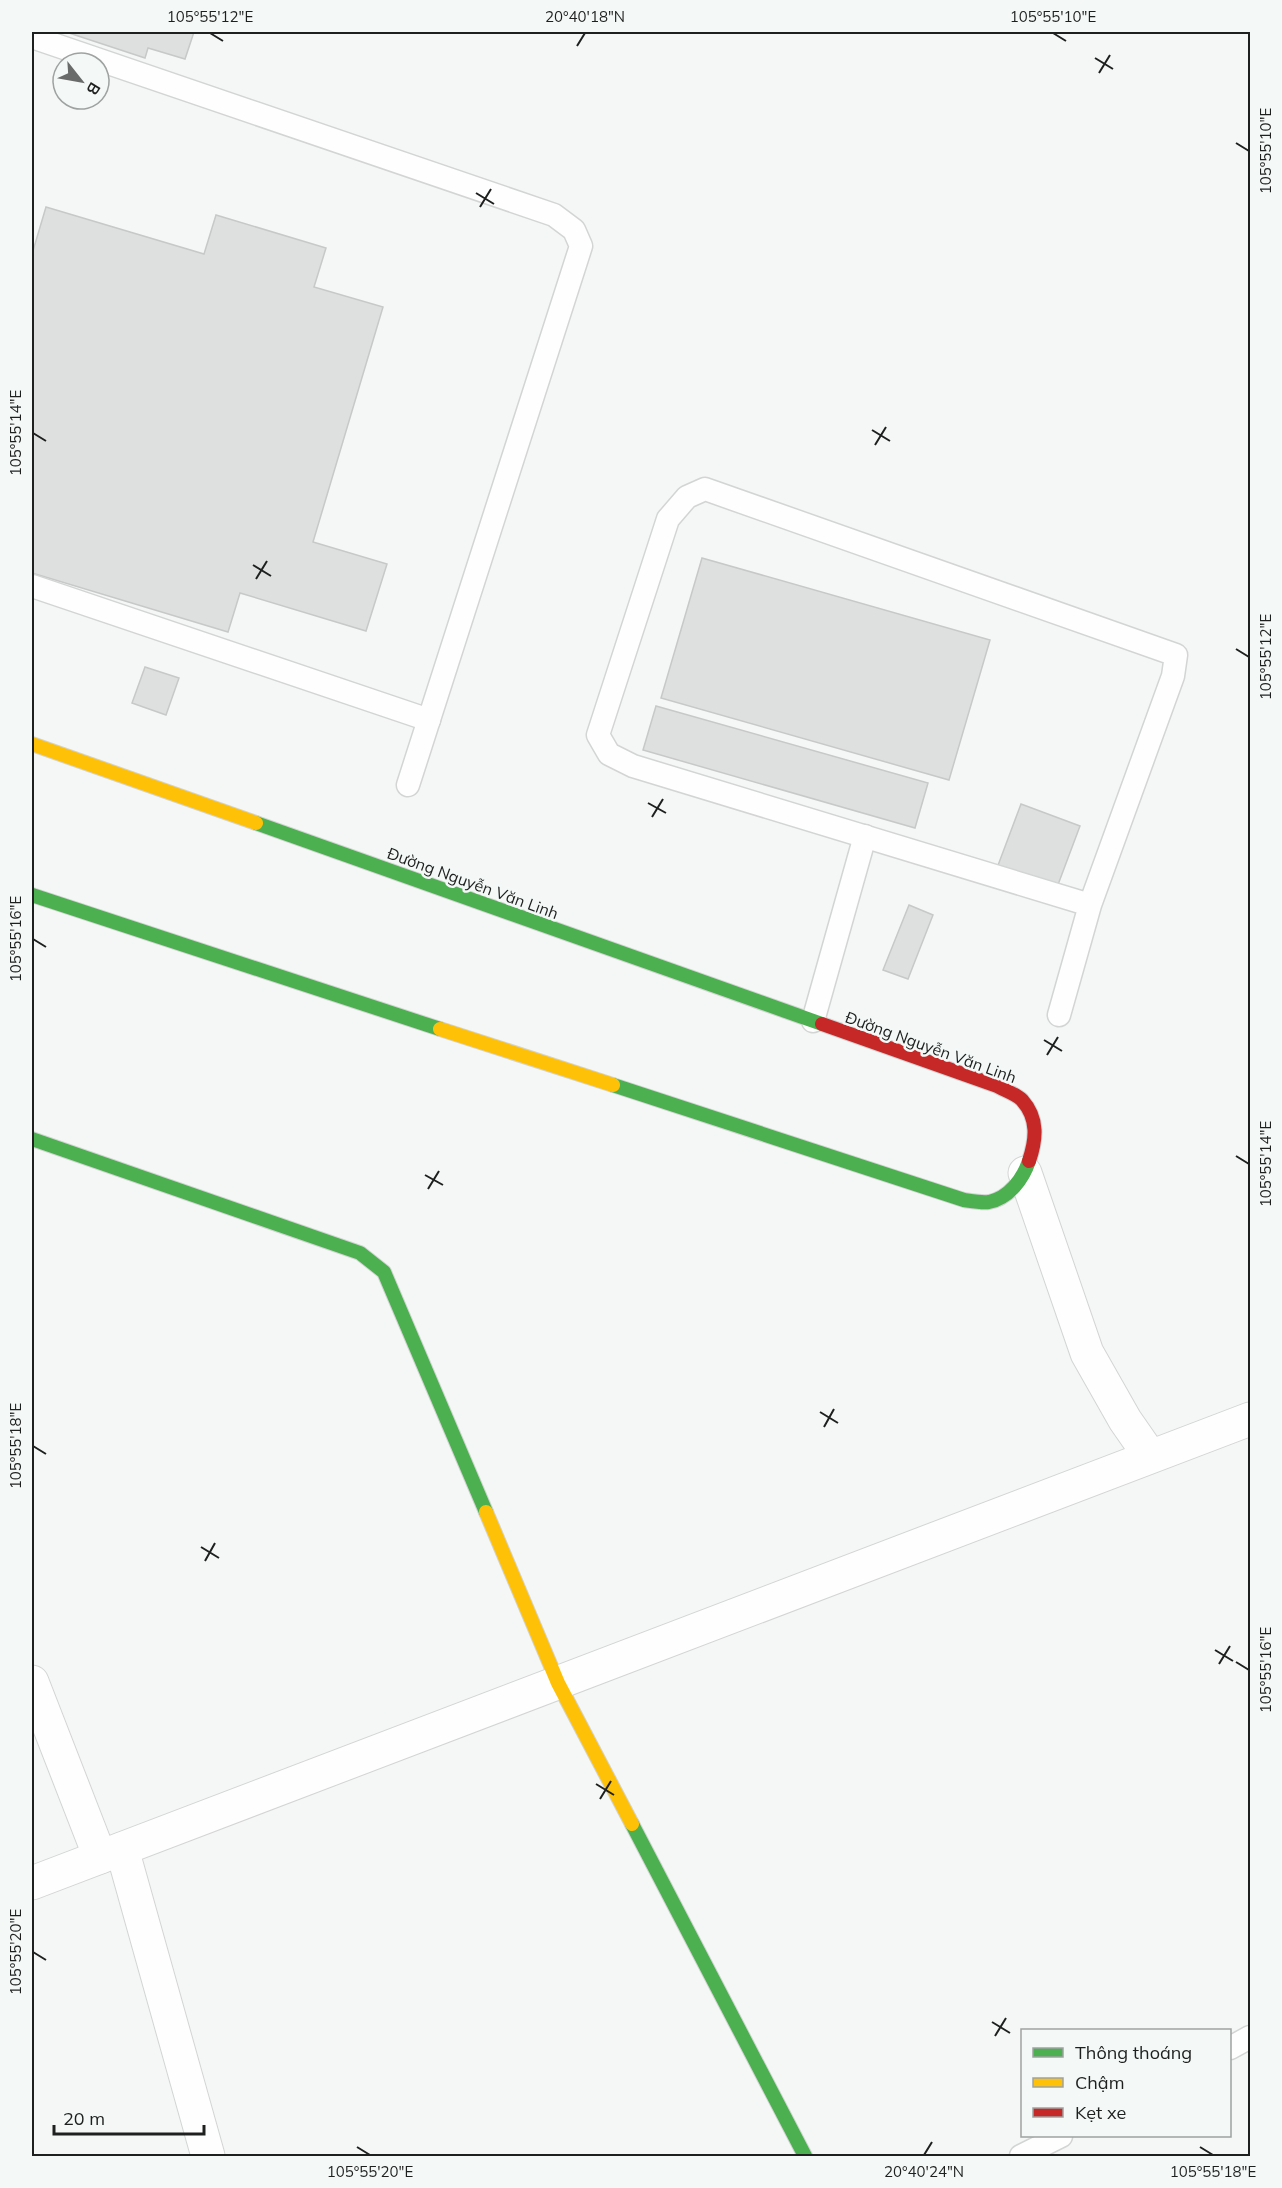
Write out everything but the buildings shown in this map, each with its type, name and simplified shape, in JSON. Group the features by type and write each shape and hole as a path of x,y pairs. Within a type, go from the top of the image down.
{"main road":[{"name":"Đường Nguyễn Văn Linh","path":"32,744 997,1086 1021,1099 1034,1120 1036,1141 1025,1173 1010,1192 989,1202 964,1200 32,895"},
{"path":"32,1139 360,1253 384,1272 558,1683 805,2157"}],"street":[{"path":"1025,1173 1087,1353 1125,1420 1150,1456"},
{"path":"32,1883 1251,1419"},
{"path":"32,1682 111,1853 208,2157"}],"lane":[{"path":"32,37 554,215 574,230 581,246 408,785"},
{"path":"1059,1015 1090,905 1173,676 1176,655 705,489 687,497 668,519 598,735 609,754 633,766 1090,905"},
{"path":"32,586 429,720"},
{"path":"813,1021 865,836"},
{"path":"1231,2047 1251,2037"},
{"path":"1021,2157 1059,2137"}],"traffic: fast":[{"path":"256,823 822,1024"},
{"path":"32,895 440,1029"},
{"path":"613,1085 964,1200 989,1202 1003,1196 1019,1181 1029,1161"},
{"path":"32,1139 360,1253 384,1272 486,1512"},
{"path":"632,1824 805,2156"}],"traffic: slow":[{"path":"32,744 256,823"},
{"path":"440,1029 613,1085"},
{"path":"486,1512 558,1683 632,1824"}],"traffic: jam":[{"path":"822,1024 997,1086 1017,1096 1027,1107 1034,1122 1033,1145 1029,1161"}]}
